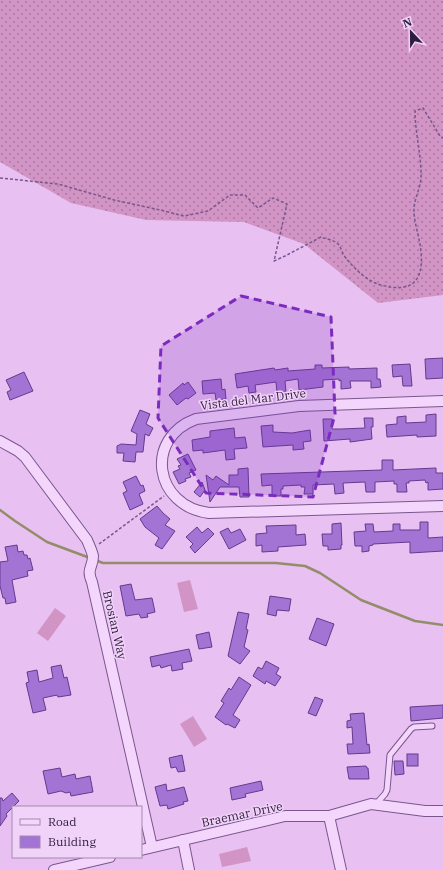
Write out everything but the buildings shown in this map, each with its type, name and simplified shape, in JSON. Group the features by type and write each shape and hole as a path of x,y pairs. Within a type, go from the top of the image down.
{"street":[{"name":"Vista del Mar Drive","path":"443,401 299,406 196,419 183,425 175,432 169,440 162,459 163,474 170,492 177,500 199,512 209,513 443,506"},
{"path":"0,441 18,451 25,457 82,534 92,550"},
{"name":"Brosian Way","path":"92,550 93,559 89,570 89,575 92,582 152,847"},
{"name":"Braemar Drive","path":"142,850 285,816 330,816 371,804 425,811 443,811"},
{"path":"330,816 341,870"},
{"path":"183,840 189,870"},
{"path":"54,870 106,858"}],"lane":[{"path":"376,805 387,790 390,755 411,729 414,727 432,726"}],"path":[{"path":"0,178 58,184 114,200 184,216 208,211 230,195 245,195 258,208 273,198 287,204 274,261 321,237 338,244 345,256 358,271 370,280 381,285 399,288 408,287 416,281 420,273 422,253 414,214 415,201 422,176 415,126 415,111 423,108 440,136 443,138"},
{"path":"92,550 170,492"}],"highlighted area":[{"path":"241,296 331,317 335,414 313,497 206,493 158,418 161,346"}],"shaded area":[{"path":"0,0 443,0 443,295 378,303 304,244 244,222 146,220 71,203 0,162"},
{"path":"190,580 198,609 184,612 177,583"},
{"path":"55,608 66,616 48,641 37,633"},
{"path":"193,716 207,739 194,747 180,724"},
{"path":"247,847 251,861 222,867 219,854"}],"waterway":[{"path":"0,510 47,542 90,558"},
{"path":"95,560 103,563 276,563 305,566 320,573 361,600 415,621 443,625"}]}
